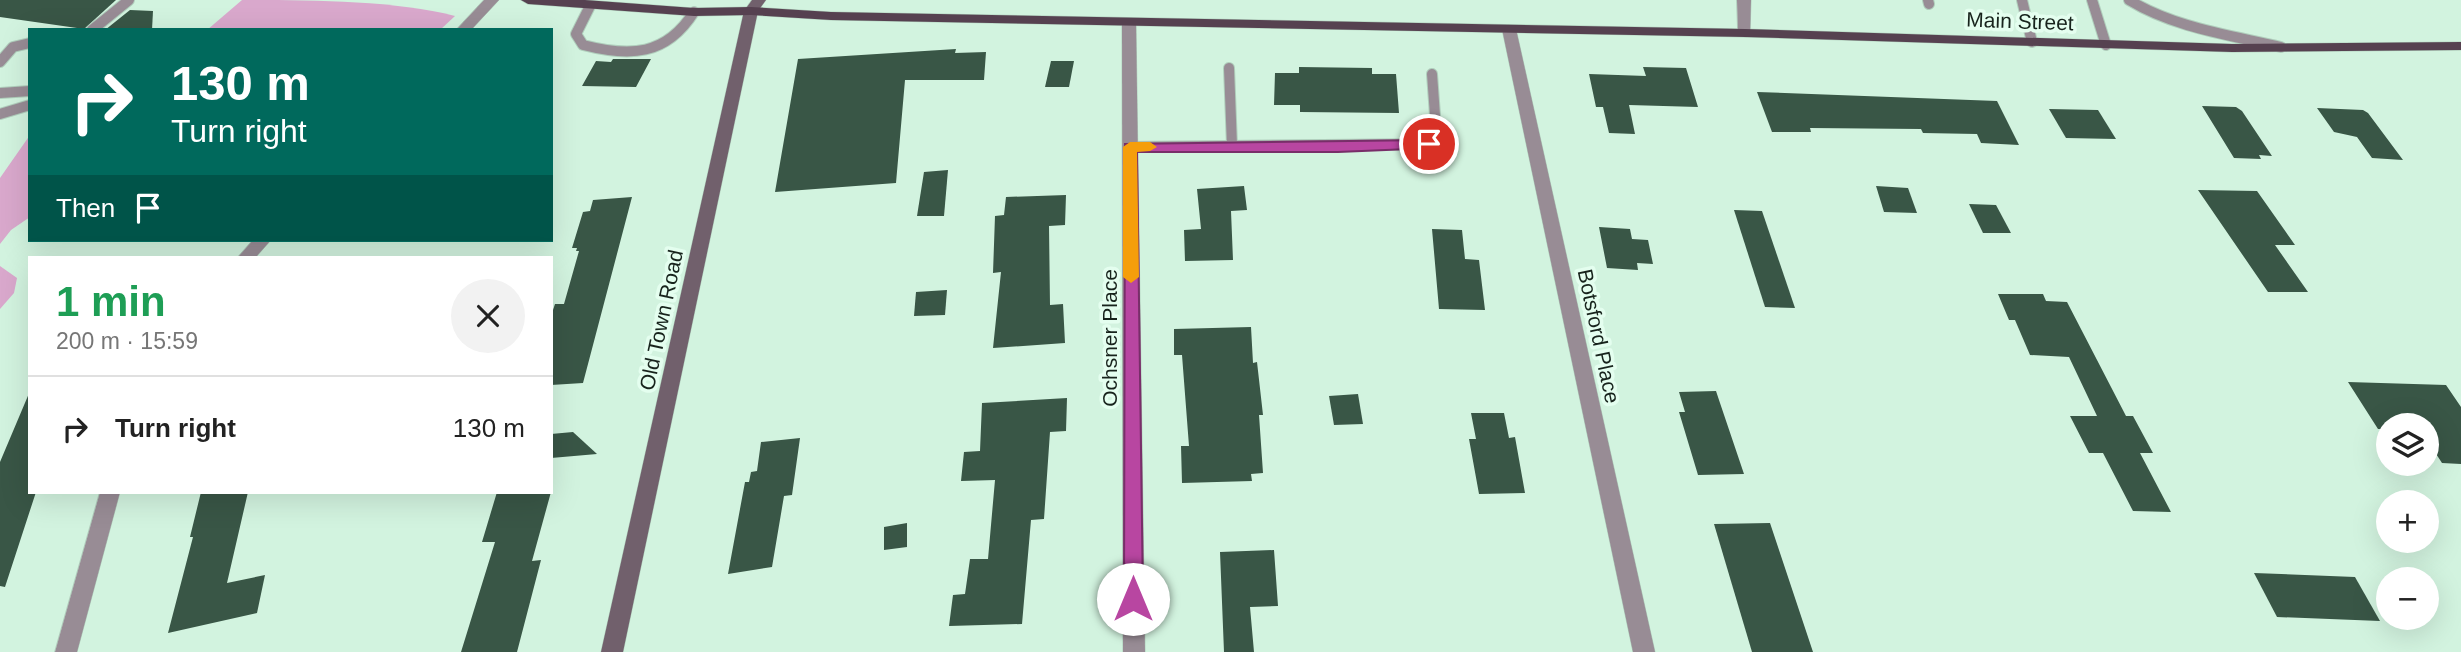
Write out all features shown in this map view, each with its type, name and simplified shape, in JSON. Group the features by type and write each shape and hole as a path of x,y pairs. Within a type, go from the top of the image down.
{"main road":[{"name":"Main Street","path":"528,0 694,12 755,5 831,16 1745,33 2106,45 2284,48 2461,46"},
{"name":"Old Town Road","path":"612,652 755,5"}],"street":[{"path":"465,28 492,0"},
{"path":"1744,0 1745,33"},
{"name":"Ochsner Place","path":"1129,23 1134,652"},
{"name":"Botsford Place","path":"1509,29 1644,652"},
{"path":"247,256 261,242"},
{"path":"66,652 109,494"}],"lane":[{"path":"95,28 130,0"},
{"path":"2022,0 2032,42"},
{"path":"2092,0 2106,45"},
{"path":"2129,0 2182,23 2284,48"},
{"path":"590,6 576,34 583,45 621,52 645,50 662,44 685,29 694,12"},
{"path":"0,62 13,47 28,43"},
{"path":"1229,68 1231,146"},
{"path":"1130,147 1429,144 1436,129 1432,74"},
{"path":"0,93 28,91"},
{"path":"0,114 28,106"}],"shaded area":[{"path":"242,0 378,4 455,16 442,28 209,28"},
{"path":"28,138 28,218 11,230 0,244 0,178"},
{"path":"0,266 17,278 14,293 0,309"}],"building":[{"path":"0,0 116,0 85,28 0,17"},
{"path":"130,10 153,11 152,28 108,28"},
{"path":"956,49 955,53 986,52 984,80 905,80 896,183 775,192 798,59"},
{"path":"613,59 651,59 636,87 582,86 596,61 611,62"},
{"path":"1051,61 1074,61 1069,87 1045,87"},
{"path":"1299,67 1372,68 1372,74 1396,74 1399,113 1300,112 1300,105 1274,105 1275,73 1299,73"},
{"path":"1643,67 1686,68 1698,107 1629,105 1635,134 1609,133 1603,107 1596,107 1589,74 1646,76"},
{"path":"1757,92 1997,101 2019,145 1981,143 1977,134 1923,133 1921,129 1810,128 1811,132 1772,132"},
{"path":"2202,106 2236,107 2242,111 2272,156 2259,155 2261,159 2234,158"},
{"path":"2317,108 2363,110 2368,113 2403,160 2372,158 2357,137 2334,132"},
{"path":"2049,109 2098,110 2116,139 2066,138"},
{"path":"948,170 944,216 917,216 924,172"},
{"path":"1244,186 1247,210 1231,211 1233,260 1185,261 1184,230 1201,229 1197,189"},
{"path":"1876,186 1908,188 1917,213 1884,212"},
{"path":"2198,190 2257,191 2295,245 2275,245 2308,292 2268,292"},
{"path":"1066,195 1065,225 1049,226 1050,305 1063,304 1065,343 993,348 1001,272 993,273 995,216 1004,215 1006,197"},
{"path":"632,197 583,383 553,385 553,310 555,304 564,304 579,251 572,248 583,212 590,211 593,200"},
{"path":"1969,204 1996,205 2011,233 1983,233"},
{"path":"1734,210 1762,211 1795,308 1765,307"},
{"path":"1599,227 1630,229 1632,239 1648,240 1653,264 1637,263 1638,270 1607,268"},
{"path":"1432,229 1462,230 1465,259 1479,260 1485,310 1439,309"},
{"path":"947,290 945,315 914,316 916,292"},
{"path":"1998,294 2043,294 2046,301 2067,302 2126,416 2133,416 2153,453 2140,453 2171,512 2133,511 2103,453 2089,453 2070,416 2097,416 2069,357 2030,355 2015,320 2009,320"},
{"path":"1251,327 1253,363 1257,362 1263,415 1259,415 1263,473 1251,474 1252,481 1182,483 1181,446 1189,446 1182,355 1174,355 1174,329"},
{"path":"2348,382 2446,385 2461,407 2461,464 2442,463 2439,458 2439,413 2376,413 2376,426"},
{"path":"1716,391 1744,474 1698,475 1679,412 1685,412 1679,392"},
{"path":"1358,394 1363,424 1334,425 1329,396"},
{"path":"28,396 28,494 35,494 5,587 0,586 0,462"},
{"path":"1067,398 1066,431 1050,432 1044,519 1031,520 1022,624 949,626 953,595 965,594 970,559 988,559 995,480 961,481 964,452 980,451 982,403"},
{"path":"1471,413 1504,413 1509,438 1515,437 1525,493 1479,494 1469,439 1476,439"},
{"path":"573,432 597,454 553,458 553,434"},
{"path":"800,438 792,495 784,496 772,567 728,574 745,482 749,482 751,472 757,471 761,442"},
{"path":"201,494 248,494 227,583 265,575 257,613 168,633 193,537 190,537"},
{"path":"496,494 550,494 532,561 541,560 517,652 461,652 495,542 482,542"},
{"path":"907,523 907,547 884,550 884,527"},
{"path":"1770,523 1813,652 1752,652 1714,524"},
{"path":"1274,550 1278,606 1250,607 1254,652 1224,652 1220,552"},
{"path":"2254,573 2355,577 2376,614 2376,621 2277,617"}],"slow traffic":[{"path":"1131,277 1130,147 1150,147"}],"route":[{"path":"1133,599 1130,147 1429,144"}]}
